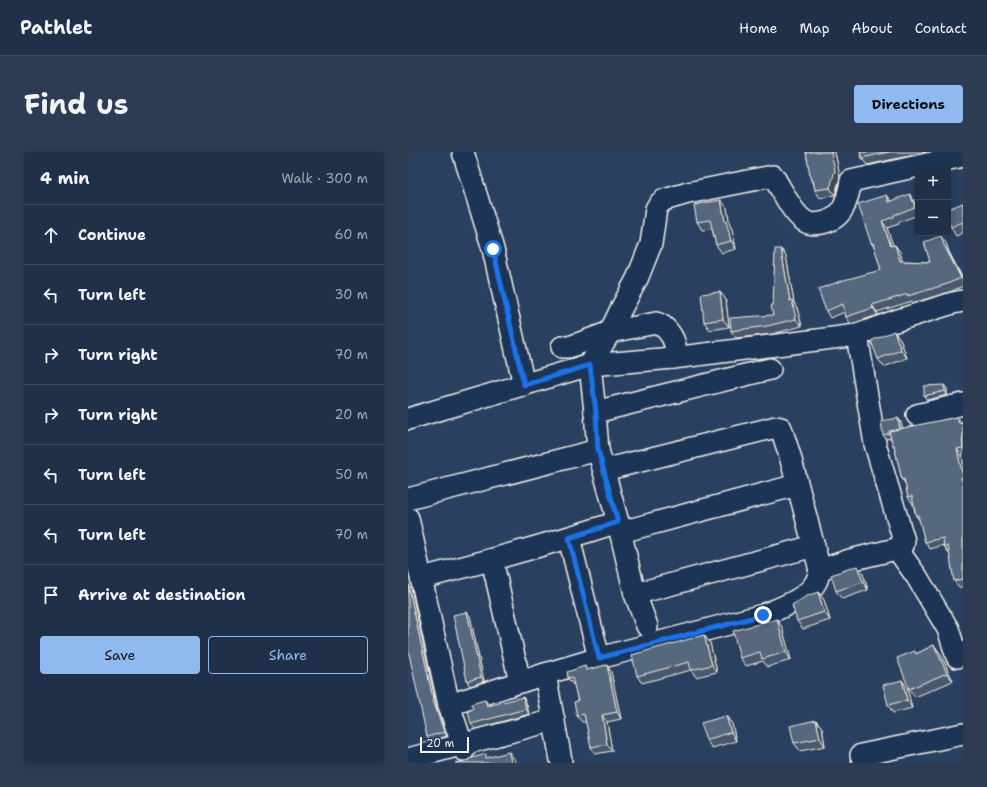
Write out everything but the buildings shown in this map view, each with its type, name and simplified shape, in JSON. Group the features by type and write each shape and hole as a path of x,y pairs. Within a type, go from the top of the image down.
{"street":[{"path":"463,152 493,249 524,385"},
{"path":"647,626 635,594 620,527 601,460 590,365 610,332 637,280 651,244 656,209 659,204 664,200 688,193 773,176 801,219 808,224 817,224 829,222 842,211 846,203 851,181 963,156"},
{"path":"408,419 590,365 674,358 856,335 953,302 963,301"},
{"path":"562,347 568,348 610,332 656,323 663,326 673,340 675,349 674,358"},
{"path":"820,570 850,560 900,548 903,546 904,541 875,444 856,335"},
{"path":"596,412 770,369"},
{"path":"917,415 963,404"},
{"path":"408,499 601,460 776,427 781,428 784,435 820,570 817,581 797,600 782,608 763,615 599,658 449,705"},
{"path":"422,578 569,538 797,485"},
{"path":"408,518 449,705 463,747"},
{"path":"569,538 599,658"},
{"path":"635,594 814,546"},
{"path":"897,549 917,577 948,629 956,657"},
{"path":"492,560 520,682"},
{"path":"545,674 561,760"},
{"path":"408,759 463,747 554,720"},
{"path":"861,755 963,734"}],"route":[{"path":"493,249 524,385 590,365 596,412 598,450 618,522 569,538 599,658 763,615"}]}
